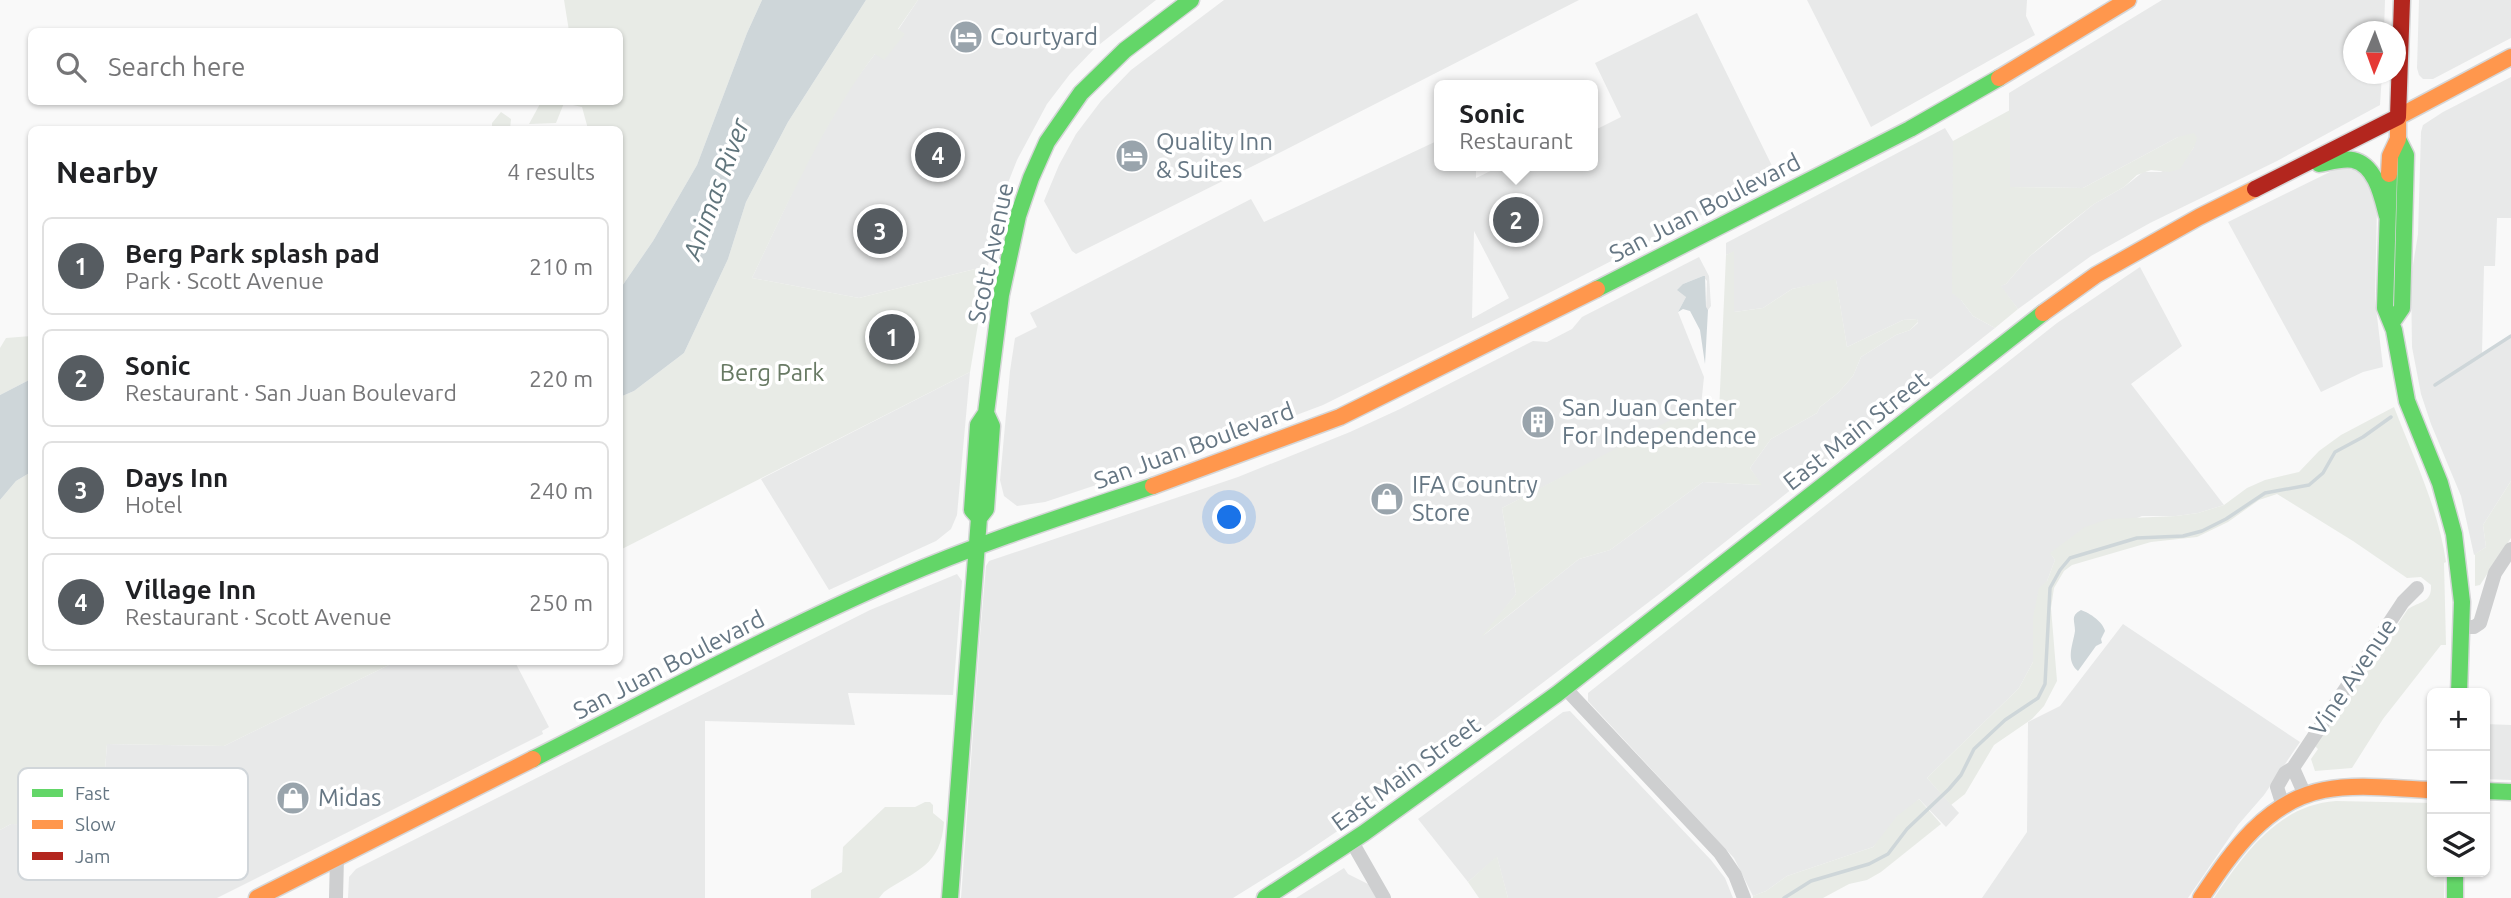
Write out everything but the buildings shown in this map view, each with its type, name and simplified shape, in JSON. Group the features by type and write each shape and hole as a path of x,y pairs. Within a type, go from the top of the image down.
{"main road":[{"name":"Scott Avenue","path":"950,898 976,545 979,518 986,509 992,426 986,413 1002,295 1015,232 1031,178 1043,151 1068,110 1123,50 1191,0"},
{"name":"San Juan Boulevard","path":"257,898 850,600 976,545 1200,470 1340,417 1474,352 1910,129 2128,0"},
{"path":"2402,0 2398,139 2390,156 2385,308 2393,321 2406,398 2438,477 2454,528 2460,574 2462,626 2459,688"},
{"name":"East Main Street","path":"1265,898 1352,842 1565,688 2025,326 2086,283 2199,217 2511,57"},
{"path":"2393,321 2402,308 2406,155 2398,139"},
{"path":"2297,168 2345,160 2361,163 2376,181 2388,216"},
{"path":"2201,898 2243,841 2263,820 2305,795 2338,789 2427,790"},
{"path":"2455,877 2455,895"},
{"path":"2455,895 2462,877"}],"street":[{"path":"2462,626 2480,623 2495,573 2511,549"},
{"name":"Vine Avenue","path":"2286,805 2277,787 2285,773 2293,768 2403,602 2417,588"},
{"path":"1565,688 1720,853 1735,875 1744,898"},
{"path":"2293,768 2305,795"},
{"path":"1352,842 1384,898"},
{"path":"336,898 337,857"}],"shaded area":[{"path":"918,0 1156,0 1095,48 1047,104 1017,160 1004,193 987,270 975,269 859,298 752,278 809,157 851,86 875,54 904,34 898,30"},
{"path":"1224,0 1579,0 1076,254 1044,201 1076,134 1101,101 1131,70"},
{"path":"1807,0 2027,0 2026,16 2035,35 1871,127"},
{"path":"2162,0 2385,0 2384,21 2343,21 2343,84 2381,84 2380,105 2091,256 2018,309 2000,286 2006,284 2030,256 2094,204 2124,187 2143,172 2161,172 2189,154 2194,147 2178,137 2083,188 2009,187 2009,93"},
{"path":"2419,0 2511,0 2511,38 2433,79 2423,79 2417,68"},
{"path":"1697,13 1777,176 1323,405 1220,444 1045,502 1017,506 1004,496 1000,480 1010,371 1015,338 1037,327 1030,313 1251,199 1264,222 1434,142 1434,171 1476,171 1476,178 1491,171 1598,171 1598,128 1621,117 1595,63","holes":["1474,231 1509,298 1472,318"]},
{"path":"2511,77 2511,218 2497,218 2495,266 2484,266 2482,354 2511,335 2511,481 2483,525 2486,547 2474,555 2461,496 2421,394 2412,347 2411,278 2418,234 2421,132 2423,125 2443,112"},
{"path":"1945,128 1953,141 1961,300 1973,316 1995,328 1662,592 1428,770 1233,898 961,898 980,636 986,566 989,561 1238,477 1350,432 1533,341 1547,342 1572,329 1582,317 1699,257 1709,276 1711,306 1708,310 1706,308 1707,281 1703,276 1683,284 1686,297 1678,312 1704,377 1701,406 1502,508 1516,594 1484,635 1579,559 1610,550 1703,482 1761,485 1750,468 1771,439 1817,413 1853,376 1861,357 1918,323 1917,319 1903,320 1847,347 1836,280 1792,289 1763,308 1734,312 1734,252 1726,255 1726,243"},
{"path":"2340,167 2362,172 2377,207 2375,299 2383,367 2363,372 2321,392 2228,222"},
{"path":"2140,267 2182,346 2131,384 2224,505 2176,516 2142,516 2051,554 2055,560 2047,581 2033,662 2019,688 1927,778 1959,813 1946,827 1919,799 1873,847 1787,876 1766,891 1753,896 1734,858 1588,701 1588,693 2057,323"},
{"path":"970,372 957,515 951,529 936,541 829,590 761,479"},
{"path":"957,574 962,581 953,695 848,693 855,725 705,721 705,898 348,898 349,877 356,869 870,610"},
{"path":"2123,624 2300,742 2188,898 1982,898 2027,832 2028,722 2060,706"},
{"path":"389,665 517,665 549,727 542,731 543,734 217,898 0,898 0,830 11,824 18,824 18,880 248,880 248,768 105,768 107,744 224,746"},
{"path":"1570,711 1711,860 1725,878 1733,898 1508,898 1497,857 1468,882 1418,819 1563,712"},
{"path":"2490,724 2511,725 2511,780 2490,779"},
{"path":"1344,868 1348,874 1372,886 1377,898 1296,898"}],"green space":[{"path":"564,0 762,0 697,165 653,241 623,285 623,126 587,126 582,107 573,105 623,105 623,28 569,28"},
{"name":"Berg Park","path":"866,0 918,0 898,29 905,34 884,60 875,54 839,107 808,163 752,278 859,298 975,269 987,270 970,372 623,548 623,396 634,391 684,353 728,259 746,202 788,122"},
{"path":"539,105 563,105 556,123 529,124"},
{"path":"2010,110 2010,187 2083,188 2178,137 2194,133 2197,138 2180,169 2169,172 2151,170 2137,175 2124,187 2094,204 2030,256 2006,284 2001,286 2018,309 1995,328 1973,316 1952,293 1953,141"},
{"path":"501,112 511,119 510,126 492,126"},
{"path":"1734,251 1734,312 1763,308 1792,289 1836,279 1847,347 1903,320 1917,319 1918,322 1910,330 1896,335 1861,357 1853,376 1817,413 1771,439 1750,468 1762,485 1703,482 1610,550 1579,559 1480,638 1516,594 1502,508 1711,399 1719,412 1726,255"},
{"path":"28,336 28,381 0,395 0,348 6,338"},
{"path":"2394,407 2424,483 2442,542 2446,562 2446,645 2441,645 2383,719 2352,768 2315,771 2311,759 2318,749 2315,746 2408,609 2430,595 2431,585 2421,577 2407,578 2277,494 2259,500 2228,522 2197,537 2151,542 2072,565 2064,571 2054,588 2051,608 2057,681 2044,706 2032,719 1994,745 1965,794 1951,805 1927,778 2019,688 2033,662 2033,617 2039,588 2047,581 2055,560 2050,553 2085,527 2108,519 2176,516 2224,505 2247,488 2265,480 2299,472 2319,451 2341,435"},
{"path":"28,474 28,665 389,665 224,746 107,744 105,768 18,768 18,824 11,824 0,830 0,500 16,481"},
{"path":"2511,481 2511,538 2480,585 2475,586 2475,554 2486,547 2483,525"},
{"path":"1919,799 1941,824 1881,872 1867,880 1849,884 1823,898 1753,898 1787,876 1873,847 1897,816"},
{"path":"2336,801 2427,803 2427,877 2445,877 2444,898 2214,898 2264,834 2297,812"},
{"path":"925,802 933,805 933,813 944,822 938,848 925,865 879,898 811,898 811,890 842,872 843,847 885,807 915,807"},
{"path":"1497,856 1508,898 1479,898 1468,882"}],"water":[{"name":"Animas River","path":"762,0 866,0 788,122 746,202 728,259 684,353 634,391 623,396 623,285 653,241 697,165"},
{"path":"1703,276 1708,310 1705,364 1700,330 1690,311 1683,309 1678,312 1686,297 1677,290 1683,284"},
{"path":"28,381 28,474 16,481 0,500 0,395"},
{"path":"2081,610 2096,618 2105,631 2102,643 2096,646 2078,671 2072,662 2071,652 2075,631 2074,617"}],"waterway":[{"path":"2435,385 2511,336"},
{"path":"1784,898 1811,881 1869,864 1888,854 1907,829 1961,775 1974,749 2005,720 2038,698 2045,684 2050,588 2070,558 2137,538 2183,536 2202,531 2226,519 2265,493 2309,485 2323,473 2335,452 2363,437 2391,417"}],"traffic: fast":[{"path":"979,518 972,510 978,425 986,413 1001,295 1018,216 1031,178 1047,142 1081,93 1125,50 1191,0"},
{"path":"1597,289 1910,129 1999,78"},
{"path":"2393,321 2402,308 2406,155 2398,139"},
{"path":"2319,164 2345,160 2361,163 2377,183 2387,216"},
{"path":"2389,174 2385,308 2394,330 2407,401 2440,483 2454,534 2462,602 2459,688"},
{"path":"1265,898 1364,833 1557,694 2043,313"},
{"path":"950,898 979,518 986,509 992,426 986,413"},
{"path":"533,759 760,643 899,578 993,541 1153,486"},
{"path":"2490,791 2511,792"},
{"path":"2455,877 2455,898"}],"traffic: slow":[{"path":"1999,78 2128,0"},
{"path":"2389,174 2390,156 2398,139 2398,117 2511,57"},
{"path":"2043,313 2096,275 2255,189"},
{"path":"1153,486 1340,417 1597,289"},
{"path":"257,898 533,759"},
{"path":"2201,898 2225,863 2252,831 2285,805 2303,796 2351,787 2427,790"}],"traffic: jam":[{"path":"2255,189 2398,117 2402,0"}],"place":[{"name":"Courtyard","path":"966,37"},
{"name":"Village Inn","path":"938,155"},
{"name":"Quality Inn & Suites","path":"1132,156"},
{"name":"Sonic","path":"1516,220"},
{"name":"Days Inn","path":"880,231"},
{"name":"Berg Park splash pad","path":"892,337"},
{"name":"San Juan Center For Independence","path":"1538,422"},
{"name":"IFA Country Store","path":"1387,499"},
{"name":"Midas","path":"293,798"}]}
